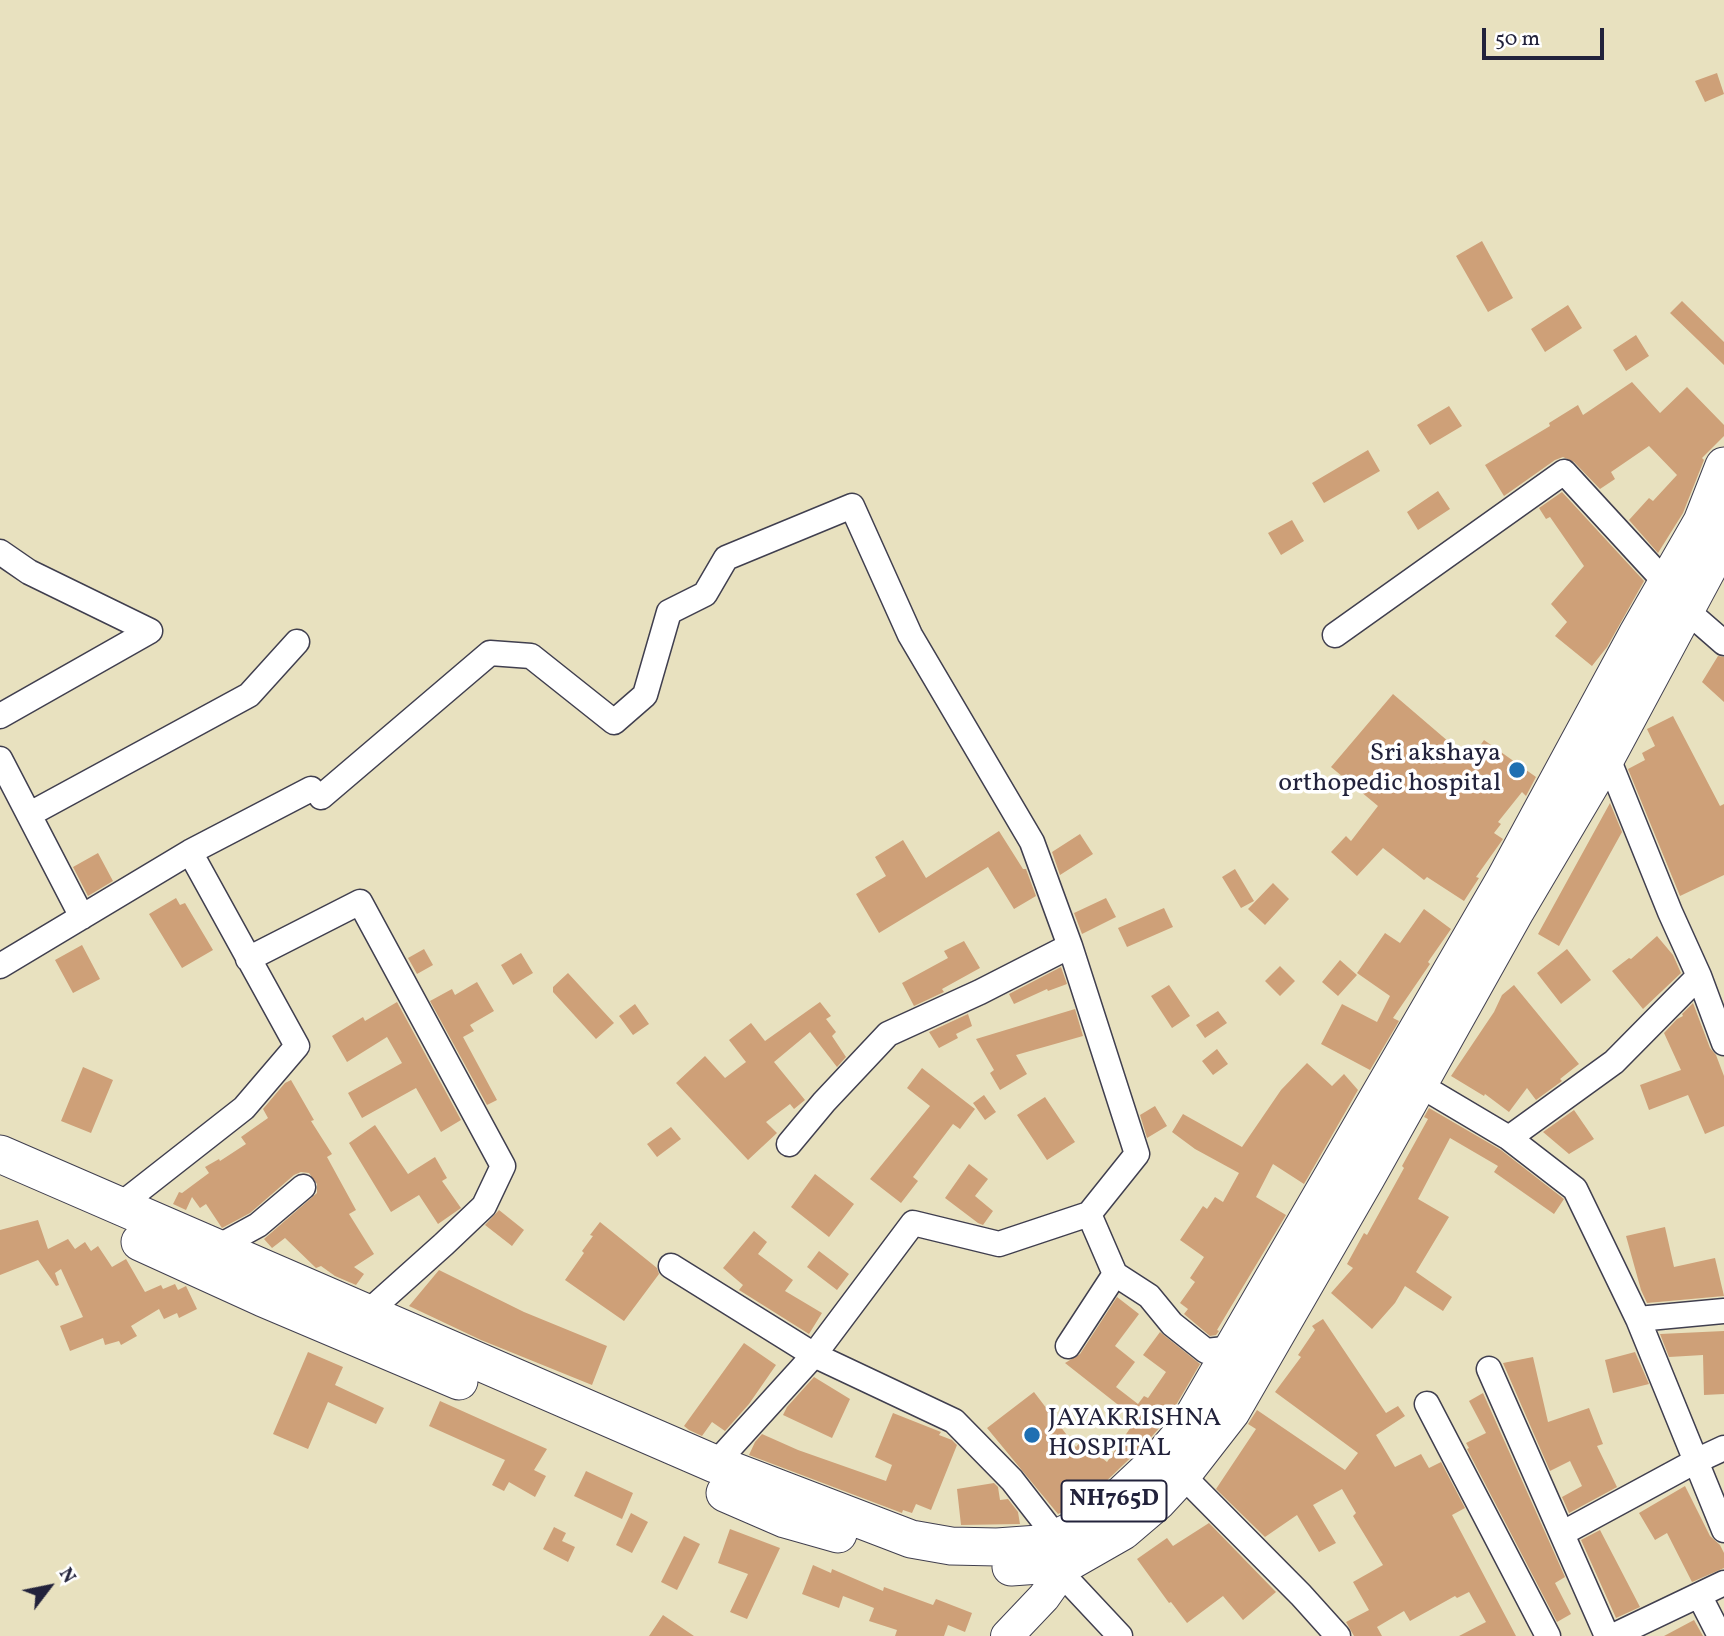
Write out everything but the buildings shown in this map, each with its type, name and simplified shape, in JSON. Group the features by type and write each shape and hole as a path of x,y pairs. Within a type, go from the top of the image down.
{"highway":[{"name":"NH765D","path":"1064,1551 1084,1525 1110,1506 1161,1458 1186,1429 1499,889 1615,707 1676,596 1724,467"},
{"name":"NH765D","path":"1676,596 1709,566 1724,530"},
{"name":"NH765D","path":"0,1154 119,1206 154,1235 264,1298 785,1519 932,1561 972,1568 1064,1551 1123,1531 1157,1502 1182,1475 1231,1412 1516,910 1608,756 1615,707"},
{"name":"NH765D","path":"0,1180 154,1235 216,1248 715,1464 911,1539 951,1546 1039,1544 1064,1551"}],"main road":[{"path":"1007,1636 1044,1597 1064,1551"}],"street":[{"path":"1335,635 1564,472 1676,596 1724,643"},
{"path":"0,966 190,852 316,793 490,653 531,656 614,722 645,695 669,612 705,594 726,558 852,506 910,635 1032,842 1070,946 1137,1154 1089,1214 999,1244 913,1223 814,1355 715,1464"},
{"path":"0,552 29,572 150,631 0,716"},
{"path":"30,814 249,695 297,642"},
{"path":"1608,756 1724,1043"},
{"path":"0,759 82,917"},
{"path":"119,1206 244,1108 298,1046 190,852"},
{"path":"248,959 360,902 503,1166 484,1206 366,1313"},
{"path":"789,1144 888,1034 980,992 1070,946"},
{"path":"1509,1138 1614,1062 1699,976"},
{"path":"1418,1084 1509,1138 1575,1189 1638,1319 1724,1530"},
{"path":"216,1248 258,1225 303,1187"},
{"path":"1089,1214 1115,1274 1149,1296 1172,1324 1206,1351 1234,1348"},
{"path":"671,1266 814,1355 954,1421 1012,1480 1064,1551 1120,1636"},
{"path":"1068,1346 1115,1274"},
{"path":"1638,1319 1724,1311"},
{"path":"1489,1368 1607,1636"},
{"path":"1427,1404 1548,1636"},
{"path":"1563,1534 1724,1448"},
{"path":"1182,1475 1338,1636"},
{"path":"1613,1636 1724,1583"},
{"path":"1699,1595 1720,1636"}],"place":[{"name":"Sri akshaya orthopedic hospital","path":"1517,770"},
{"name":"JAYAKRISHNA HOSPITAL","path":"1032,1435"}]}
